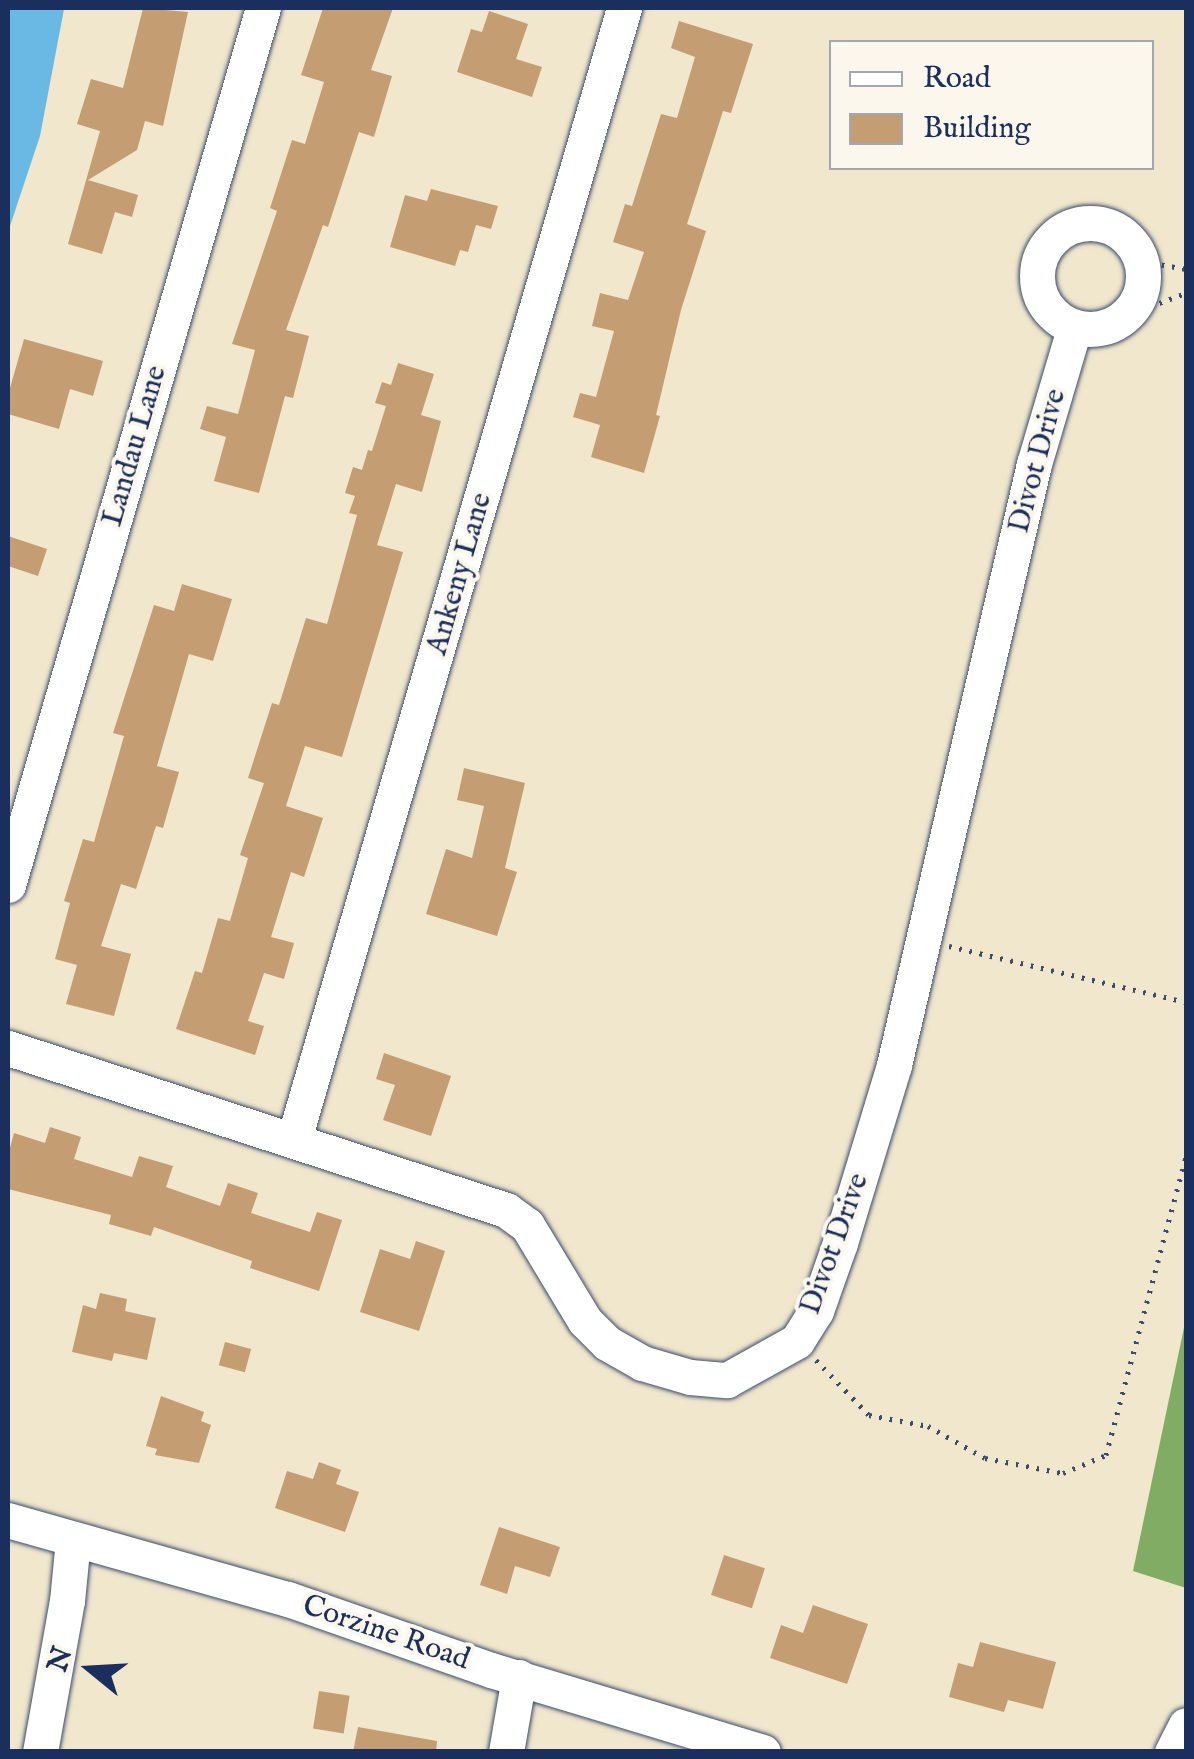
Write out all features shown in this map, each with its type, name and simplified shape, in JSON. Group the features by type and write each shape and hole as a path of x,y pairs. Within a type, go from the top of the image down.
{"street":[{"name":"Landau Lane","path":"8,885 263,8"},
{"name":"Ankeny Lane","path":"294,1140 624,8"},
{"path":"1081,224 1100,224 1120,232 1141,261 1144,279 1130,314 1098,329 1074,330 1046,306 1039,290 1038,271 1050,242 1081,224"},
{"name":"Divot Drive","path":"8,1048 506,1210 527,1225 585,1321 607,1343 642,1363 690,1377 727,1380 797,1341 816,1311 840,1244 894,1064 1034,464 1074,330"},
{"name":"Corzine Road","path":"8,1520 288,1599 519,1677 763,1752"},
{"path":"40,1752 74,1540"},
{"path":"506,1752 519,1677"},
{"path":"1172,1752 1186,1724"}],"path":[{"path":"1141,261 1186,269"},
{"path":"1130,314 1186,294"},
{"path":"922,941 1186,1002"},
{"path":"797,1341 870,1415 928,1426 985,1458 1062,1473 1106,1455 1186,1157"}],"green space":[{"path":"1186,1318 1186,1588 1133,1571"}],"water":[{"path":"8,8 64,9 40,136 8,232"}],"building":[{"path":"143,8 188,12 163,126 145,121 137,150 88,180 138,195 132,217 115,212 102,254 68,244 100,131 77,124 91,79 123,88"},
{"path":"323,8 393,8 371,70 392,76 374,137 359,132 328,227 323,225 286,330 309,336 293,398 285,396 259,493 214,481 226,437 200,429 207,406 238,414 255,350 232,344 277,211 270,208 292,140 305,144 324,82 301,75"},
{"path":"489,11 528,24 516,59 542,67 532,97 457,72 471,29 482,32"},
{"path":"679,21 753,44 731,113 723,111 687,224 706,231 681,310 644,473 591,457 600,425 573,417 580,393 596,397 614,331 592,326 600,293 628,300 644,252 613,242 625,204 632,206 661,114 677,118 695,57 671,48"},
{"path":"431,189 498,206 491,229 476,225 468,252 460,250 455,266 390,247 405,195 427,201"},
{"path":"24,339 103,361 93,396 70,389 59,429 8,414 8,395"},
{"path":"398,363 434,374 421,415 441,421 422,492 396,484 377,545 403,552 342,757 305,746 286,806 323,818 304,877 291,872 271,937 294,943 284,979 264,973 248,1021 264,1026 255,1055 176,1029 195,971 202,973 218,918 230,921 248,858 240,855 264,783 248,778 272,703 279,705 306,618 327,624 357,515 349,513 355,496 345,493 353,467 362,470 368,450 372,451 386,406 375,403 382,382 391,385"},
{"path":"8,536 47,549 38,576 8,566"},
{"path":"182,584 232,599 213,661 189,654 157,766 179,772 163,828 156,826 136,889 121,884 101,946 131,954 114,1016 66,1004 77,965 55,959 70,903 64,901 83,839 94,842 124,736 113,733 154,605 174,611"},
{"path":"464,768 525,783 505,868 517,872 497,936 426,914 446,849 472,858 484,806 457,800"},
{"path":"384,1053 451,1076 431,1136 383,1120 395,1085 376,1079"},
{"path":"50,1127 81,1137 74,1159 132,1177 139,1156 173,1166 166,1187 220,1206 228,1183 258,1193 251,1213 310,1232 317,1212 342,1220 319,1291 250,1268 252,1261 154,1227 151,1236 109,1224 111,1215 8,1189 8,1155 14,1133 45,1143"},
{"path":"416,1241 445,1251 419,1331 360,1312 380,1249 410,1259"},
{"path":"100,1293 127,1299 125,1311 156,1318 147,1360 114,1353 112,1361 72,1352 83,1305 96,1309"},
{"path":"225,1342 251,1349 245,1372 219,1365"},
{"path":"161,1396 204,1412 201,1421 211,1425 199,1463 155,1455 157,1449 146,1446"},
{"path":"319,1462 341,1470 336,1484 359,1492 345,1532 275,1508 287,1471 313,1479"},
{"path":"499,1527 560,1547 550,1577 515,1566 507,1594 480,1585"},
{"path":"724,1555 765,1568 752,1608 711,1595"},
{"path":"813,1605 868,1624 847,1684 770,1658 781,1625 803,1633"},
{"path":"980,1642 1056,1662 1043,1709 1008,1700 1004,1712 949,1697 958,1663 973,1667"},
{"path":"319,1691 350,1696 344,1733 313,1729"},
{"path":"358,1727 437,1741 436,1752 353,1752"}]}
